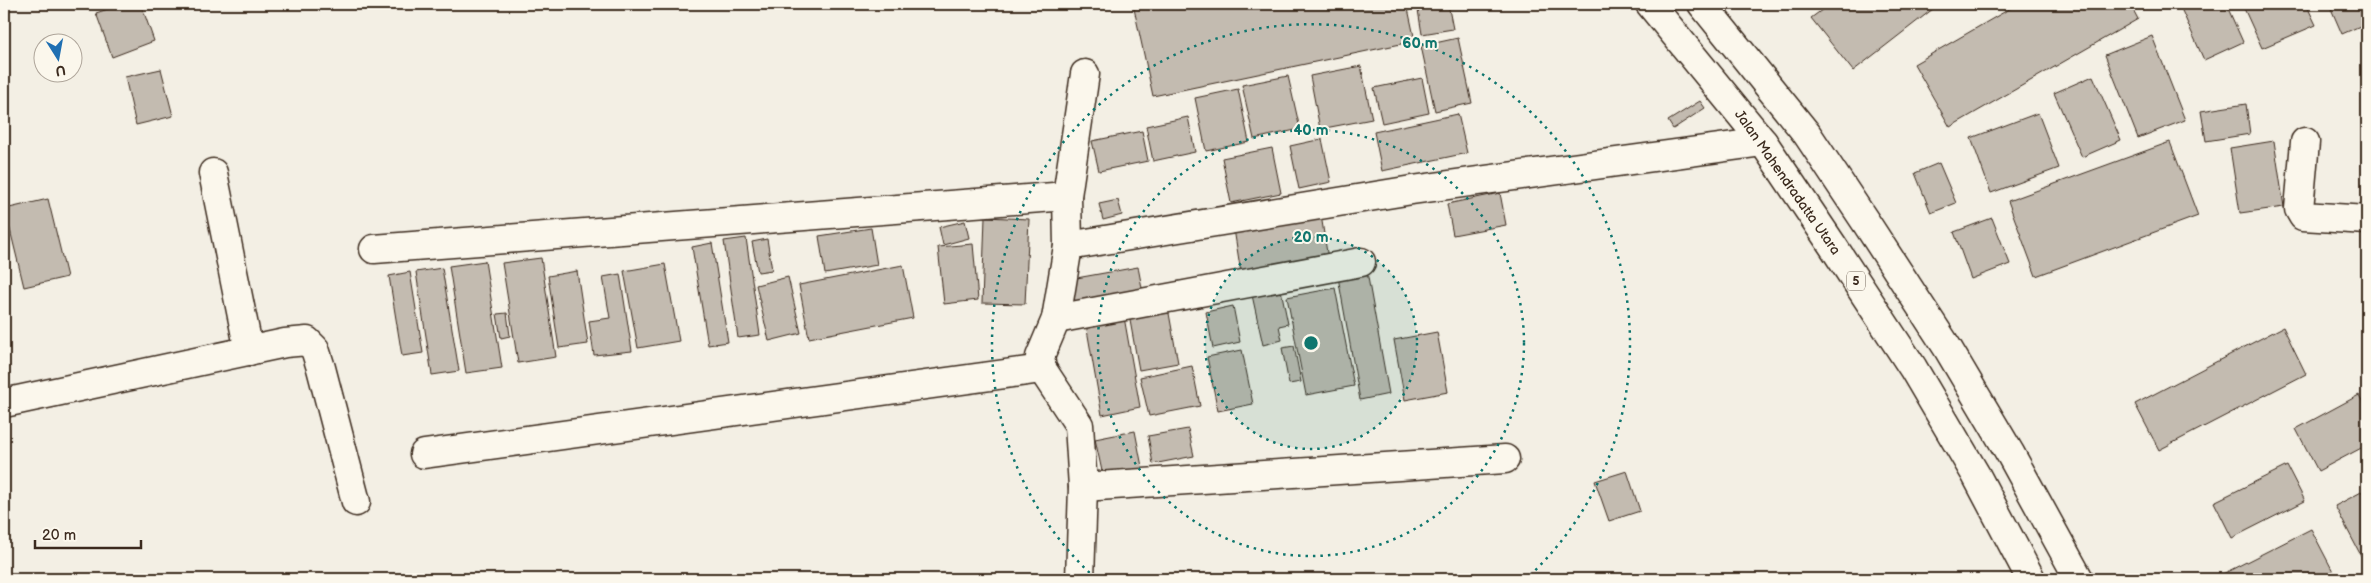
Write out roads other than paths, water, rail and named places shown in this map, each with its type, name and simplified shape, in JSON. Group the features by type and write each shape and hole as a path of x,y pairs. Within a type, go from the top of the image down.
{"main road":[{"name":"Jalan Mahendradatta Utara","path":"1650,4 1763,142 1913,368 1976,475 2031,579"},
{"path":"1702,4 1807,134 1966,380 2011,455 2079,579"},
{"path":"1080,579 1083,487 1079,425 1042,369 1040,357 1056,319 1068,246 1067,196 1085,74"},
{"path":"1068,246 1412,190 1763,142"},
{"path":"2305,142 2299,208 2303,216 2367,220"},
{"path":"213,173 249,351"},
{"path":"374,249 1067,196"},
{"path":"1056,319 1361,262"},
{"path":"4,403 249,351 298,341 307,341 315,349 356,502"},
{"path":"424,454 1042,369"},
{"path":"1083,487 1505,459"}]}
